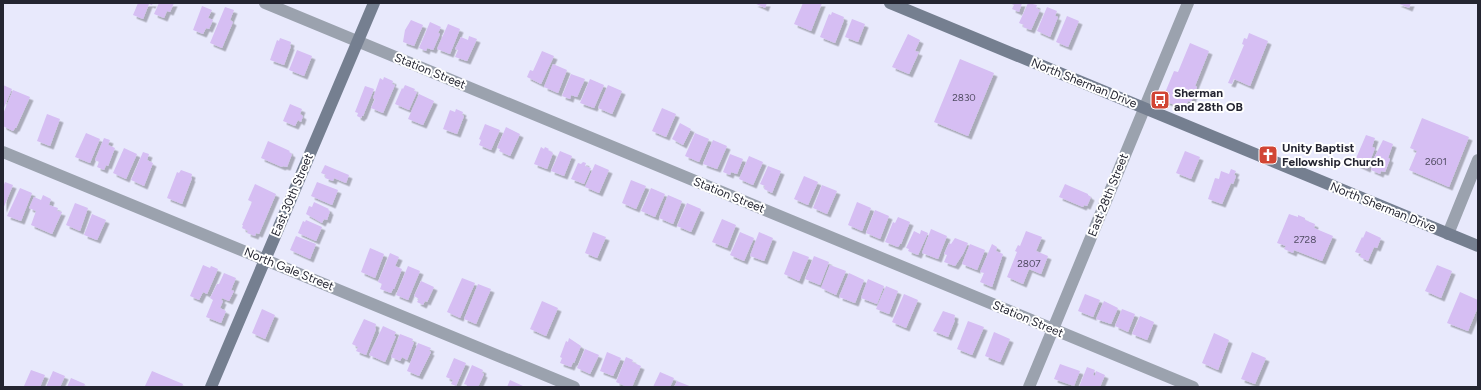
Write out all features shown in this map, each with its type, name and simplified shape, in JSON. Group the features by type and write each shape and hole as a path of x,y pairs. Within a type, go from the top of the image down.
{"main road":[{"name":"East 30th Street","path":"211,387 374,3"},
{"name":"North Sherman Drive","path":"890,3 1478,246"}],"street":[{"name":"Station Street","path":"265,3 1193,387"},
{"name":"East 28th Street","path":"1029,387 1188,3"},
{"name":"North Gale Street","path":"3,152 574,387"},
{"path":"1448,234 1478,160"}],"building":[{"path":"138,3 153,3 152,5 149,4 143,19 133,15"},
{"path":"159,3 174,3 170,12 167,11 164,18 154,14"},
{"path":"754,3 767,3 765,8"},
{"path":"803,3 822,3 811,31 794,24"},
{"path":"1009,3 1022,3 1019,12 1012,9 1014,5"},
{"path":"1028,3 1037,5 1036,8 1040,10 1031,30 1023,27 1024,25 1019,23"},
{"path":"1397,3 1411,3 1409,8"},
{"path":"202,6 212,10 208,18 213,20 209,29 206,28 203,34 193,30"},
{"path":"225,7 234,10 230,20 233,22 222,48 210,43"},
{"path":"1047,7 1057,11 1055,16 1058,17 1050,37 1037,31"},
{"path":"832,12 844,17 835,43 820,37 829,14 831,15"},
{"path":"1067,16 1079,21 1068,47 1056,42"},
{"path":"852,19 865,24 858,42 845,37"},
{"path":"411,20 423,25 414,46 403,42 405,30"},
{"path":"430,22 441,27 438,33 440,34 433,50 427,48 426,51 419,48"},
{"path":"448,24 460,29 450,54 437,49"},
{"path":"1249,33 1268,41 1250,86 1234,79 1232,84 1228,83 1244,45 1242,44 1244,38 1247,39"},
{"path":"908,34 920,40 915,51 919,52 909,74 892,67"},
{"path":"469,36 477,39 467,61 455,57 458,50 455,49 461,37 468,40"},
{"path":"280,38 291,42 284,65 270,60 277,40 279,41"},
{"path":"1190,43 1209,51 1195,86 1197,87 1191,102 1188,101 1185,109 1162,100 1174,71 1178,72"},
{"path":"297,50 312,56 304,76 289,70"},
{"path":"542,51 554,56 541,84 527,77 530,70 533,71"},
{"path":"960,59 994,73 968,136 934,122"},
{"path":"553,64 567,70 558,93 544,87"},
{"path":"571,74 585,79 577,97 571,95 570,99 562,96"},
{"path":"384,77 393,81 392,84 395,85 383,113 371,108 375,99 373,98 380,78 383,80"},
{"path":"590,79 604,85 594,108 580,103"},
{"path":"3,85 12,89 3,110"},
{"path":"405,85 415,89 414,91 417,92 409,110 395,104 402,88 403,89"},
{"path":"608,85 622,91 612,114 598,108"},
{"path":"365,86 374,89 361,118 357,116 358,113 355,112"},
{"path":"13,90 30,97 16,128 13,131 3,126 3,114"},
{"path":"419,94 434,101 423,125 408,119"},
{"path":"290,104 302,109 300,114 303,116 301,122 298,120 295,126 283,121"},
{"path":"662,108 676,114 666,137 652,131"},
{"path":"456,109 463,112 462,115 464,116 457,134 443,129 450,110 455,112"},
{"path":"47,114 60,119 50,146 37,141"},
{"path":"1422,118 1469,137 1449,187 1409,170 1417,151 1410,148"},
{"path":"680,123 691,129 683,145 672,139"},
{"path":"485,124 500,130 491,150 479,145 481,140 479,139"},
{"path":"506,127 520,134 510,156 499,151 500,149 497,148"},
{"path":"86,133 100,139 90,163 75,157"},
{"path":"695,133 709,139 699,162 685,156"},
{"path":"1366,135 1375,138 1372,147 1375,148 1367,169 1354,163"},
{"path":"104,138 110,140 108,145 115,148 108,166 106,165 104,170 97,167 99,162 95,160"},
{"path":"713,140 727,146 717,169 703,164"},
{"path":"1383,140 1393,144 1388,158 1390,159 1385,172 1381,171 1380,174 1371,170 1374,163 1372,162"},
{"path":"268,141 290,151 289,152 292,154 287,167 282,167 261,158"},
{"path":"541,147 544,149 545,147 549,149 548,150 553,153 547,169 534,164"},
{"path":"124,148 137,154 126,179 113,173"},
{"path":"560,151 572,156 564,176 551,171"},
{"path":"1185,151 1200,157 1191,179 1176,173"},
{"path":"143,152 149,154 147,160 153,163 144,186 131,180"},
{"path":"730,154 743,159 737,174 731,172 730,175 723,172"},
{"path":"749,156 763,162 753,185 739,179"},
{"path":"583,162 586,163 585,166 591,168 584,184 571,179 578,163 581,164"},
{"path":"595,164 609,170 599,193 585,187"},
{"path":"325,165 349,175 346,183 334,178 333,181 325,178 326,175 321,173"},
{"path":"768,166 781,171 772,193 764,189 765,186 760,184"},
{"path":"1231,169 1236,171 1234,175 1236,176 1233,184 1231,183 1222,204 1208,199 1215,178 1219,179 1221,171 1229,174"},
{"path":"181,170 192,174 192,178 182,204 167,198 177,172 179,173"},
{"path":"804,176 818,182 808,205 794,199"},
{"path":"631,180 646,186 636,209 622,203"},
{"path":"5,182 13,185 3,209 3,187"},
{"path":"317,182 338,190 332,205 311,196"},
{"path":"255,184 276,194 259,234 256,233 255,236 247,233 248,231 242,228 242,225 252,202 248,200"},
{"path":"1065,184 1088,194 1091,197 1087,206 1084,205 1083,207 1059,197"},
{"path":"822,185 837,191 827,214 813,208"},
{"path":"20,188 32,193 21,221 7,216"},
{"path":"651,188 665,194 655,217 641,211"},
{"path":"43,195 51,199 49,205 58,208 57,211 62,212 52,234 31,225 36,211 29,208 34,197 41,200"},
{"path":"668,195 682,201 673,224 659,218"},
{"path":"314,202 329,209 328,210 330,211 327,220 324,219 322,223 306,214 309,206 312,207"},
{"path":"857,202 871,208 862,231 848,225"},
{"path":"75,203 88,208 80,231 66,225"},
{"path":"687,203 701,209 691,232 677,226"},
{"path":"875,210 889,216 880,239 866,233"},
{"path":"92,214 106,220 97,240 84,235"},
{"path":"1289,214 1298,217 1298,215 1305,218 1305,220 1315,224 1314,228 1333,236 1322,261 1294,250 1293,253 1284,249 1286,246 1277,243"},
{"path":"898,217 910,222 901,244 898,247 885,242 893,222 895,223"},
{"path":"722,219 736,225 727,248 712,242"},
{"path":"306,220 322,227 316,241 298,233 303,221 305,222"},
{"path":"931,229 947,236 938,259 922,253"},
{"path":"921,230 928,233 918,255 908,251 909,249 906,248 914,231 920,234"},
{"path":"1026,231 1042,237 1036,251 1048,256 1041,274 1029,269 1023,284 1007,277 1017,252 1015,251 1018,245 1020,246"},
{"path":"1366,231 1381,238 1377,248 1374,247 1368,261 1360,257 1361,254 1355,252"},
{"path":"593,232 606,237 597,258 585,253"},
{"path":"740,232 754,238 744,261 730,255"},
{"path":"759,232 773,238 764,261 750,256"},
{"path":"296,236 316,244 310,259 290,250"},
{"path":"955,238 968,243 955,266 944,262 947,255 944,254 949,243 951,244"},
{"path":"970,244 985,250 977,270 962,264"},
{"path":"992,244 997,247 996,251 1003,254 992,287 980,282 984,273 980,272"},
{"path":"370,248 384,254 375,278 361,272"},
{"path":"793,251 809,257 799,281 784,274"},
{"path":"390,253 399,257 395,266 402,269 391,293 380,289 382,284 378,282"},
{"path":"814,256 829,262 820,285 805,279"},
{"path":"203,265 218,269 207,294 203,292 199,300 190,296"},
{"path":"830,265 846,271 836,295 821,288"},
{"path":"1437,265 1452,271 1441,298 1425,291"},
{"path":"408,266 420,271 408,300 396,295"},
{"path":"224,273 236,278 231,290 234,291 229,301 222,298 221,300 223,301 220,308 226,311 221,323 206,317 213,300 210,298"},
{"path":"849,273 864,280 855,303 839,297"},
{"path":"462,278 475,283 460,318 447,312"},
{"path":"868,279 884,286 877,304 861,298"},
{"path":"421,281 434,287 427,302 425,301 423,305 417,302 419,299 414,296"},
{"path":"478,284 491,289 476,324 464,319"},
{"path":"886,286 898,291 889,314 876,309"},
{"path":"1460,292 1478,300 1478,307 1468,331 1447,323"},
{"path":"904,294 918,300 906,328 892,322"},
{"path":"1085,294 1100,300 1093,317 1078,311"},
{"path":"542,301 558,308 546,336 530,329"},
{"path":"1104,301 1118,308 1111,324 1096,319"},
{"path":"262,309 275,315 265,339 252,333"},
{"path":"1122,309 1135,314 1128,332 1115,326"},
{"path":"943,311 955,315 955,320 948,337 933,331"},
{"path":"1140,316 1154,322 1147,340 1132,334"},
{"path":"364,319 376,324 376,329 366,355 356,351 358,347 352,344"},
{"path":"968,321 984,327 972,355 957,349"},
{"path":"383,326 396,332 394,336 396,336 385,362 369,355"},
{"path":"994,332 1010,339 1000,362 985,356"},
{"path":"1214,333 1229,340 1218,370 1202,363"},
{"path":"400,334 413,339 412,342 414,342 407,360 402,357 400,361 391,357"},
{"path":"569,338 581,346 571,367 560,363 562,358 560,357 566,341 568,342"},
{"path":"418,343 431,348 429,351 431,352 419,376 407,371"},
{"path":"585,349 599,355 590,374 577,368"},
{"path":"607,352 621,358 613,376 600,371"},
{"path":"1252,352 1266,358 1255,384 1241,379"},
{"path":"626,357 633,360 632,362 641,366 632,387 627,387 616,382"},
{"path":"454,358 466,363 456,386 451,384 453,380 446,377"},
{"path":"1060,364 1080,371 1074,386 1054,379"},
{"path":"472,365 483,370 482,373 484,374 478,387 466,387 467,385 464,384"},
{"path":"1087,367 1095,370 1093,375 1095,376 1096,371 1105,375 1100,387 1079,387"},
{"path":"31,370 45,375 40,387 24,386"},
{"path":"53,371 65,376 60,387 46,387"},
{"path":"152,371 183,384 182,387 145,386"},
{"path":"660,372 674,378 670,387 653,387"},
{"path":"71,378 85,384 84,387 67,387"},
{"path":"510,380 523,386 507,387"},
{"path":"677,381 692,387 674,387"}],"place":[{"name":"Sherman and 28th OB","path":"1160,100"},
{"name":"Unity Baptist Fellowship Church","path":"1268,155"}]}
